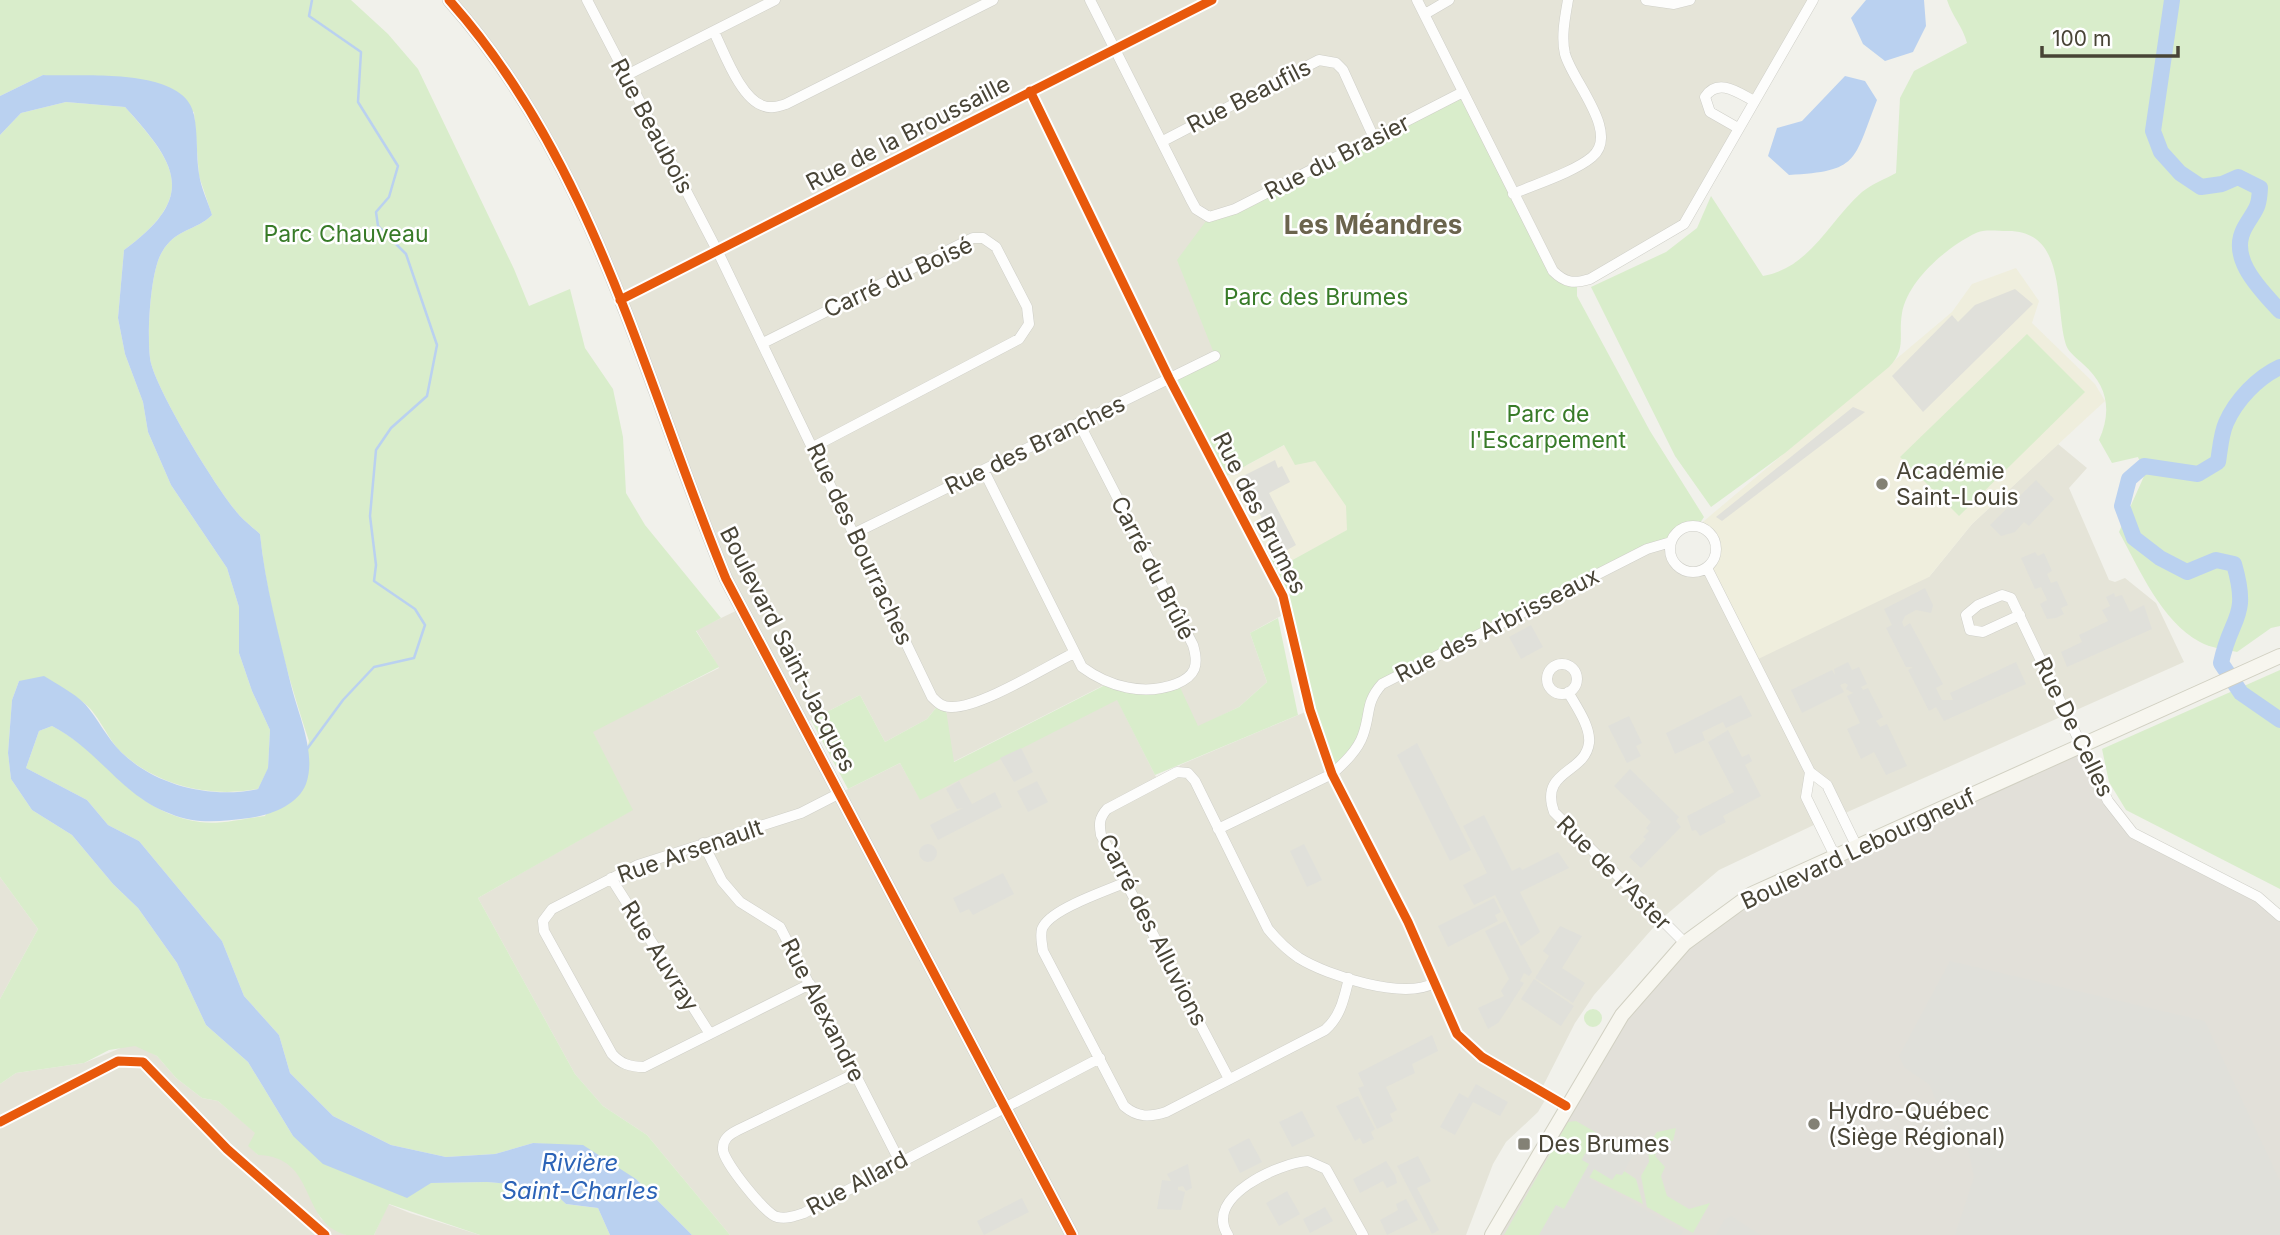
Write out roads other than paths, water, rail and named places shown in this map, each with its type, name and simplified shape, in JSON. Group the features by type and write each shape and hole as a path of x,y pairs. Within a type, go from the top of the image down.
{"main road":[{"name":"Boulevard Lebourgneuf","path":"1492,1235 1622,1015 1685,943 1752,894 2280,656"}],"street":[{"name":"Boulevard Saint-Jacques","path":"449,0 541,130 604,259 726,579 1072,1235"},
{"name":"Rue Beaubois","path":"587,0 718,252"},
{"path":"625,76 775,0"},
{"path":"1090,0 1163,141"},
{"name":"Rue de la Broussaille","path":"620,300 1212,0"},
{"path":"1417,0 1553,271 1567,282 1577,283 1590,279 1684,224 1813,0"},
{"path":"1424,14 1449,0"},
{"path":"1513,194 1591,158 1601,145 1600,126 1566,58 1563,46 1568,0"},
{"path":"1646,0 1674,4 1690,0"},
{"path":"714,32 742,87 763,106 774,107 786,104 987,1"},
{"name":"Rue Beaufils","path":"1163,141 1319,60 1336,63 1343,70 1374,138"},
{"path":"1738,128 1710,112 1705,97 1709,91 1718,87 1731,89 1754,101"},
{"name":"Rue des Brumes","path":"1030,91 1169,378 1283,596 1310,710 1332,774 1408,922 1463,1042 1482,1057 1566,1106"},
{"name":"Rue du Brasier","path":"1163,141 1196,209 1209,217 1236,209 1463,92"},
{"name":"Carré du Boisé","path":"763,343 973,238 983,238 996,247 1027,307 1029,324 1019,339 815,446"},
{"name":"Rue des Bourraches","path":"718,252 815,446 932,697 939,704 953,708 981,700 1072,653"},
{"name":"Rue des Branches","path":"855,533 1215,356"},
{"name":"Carré du Brûlé","path":"984,471 1072,653 1082,667 1096,677 1148,691 1185,680 1193,674 1196,667 1193,645 1079,424"},
{"path":"1698,526 1708,531 1717,548 1714,559 1707,568 1697,572 1678,567 1672,559 1671,542 1685,527 1698,526"},
{"name":"Rue des Arbrisseaux","path":"1217,829 1332,774 1348,760 1363,736 1371,697 1382,684 1647,549 1671,542"},
{"path":"1707,568 1810,772 1827,785 1857,847"},
{"name":"Rue De Celles","path":"2020,615 1983,632 1970,630 1966,623 1966,615 1970,610 2002,595 2011,598 2020,615 2081,747 2108,801 2133,833 2258,897 2280,916"},
{"name":"Rue de l'Aster","path":"1569,692 1587,729 1589,743 1586,752 1554,783 1549,798 1554,812 1685,943"},
{"name":"Carré des Alluvions","path":"1229,1079 1101,835 1100,820 1107,809 1177,772 1188,773 1195,781 1268,929 1282,945 1302,960 1349,978 1390,988 1426,988 1434,983"},
{"path":"1810,772 1806,797 1835,856"},
{"name":"Rue Arsenault","path":"810,984 644,1067 620,1062 612,1054 544,931 543,921 552,909 638,865 801,813 839,793"},
{"name":"Rue Alexandre","path":"703,843 722,881 740,902 780,927 899,1160"},
{"name":"Rue Auvray","path":"611,878 710,1034"},
{"path":"1126,882 1056,913 1042,929 1043,951 1124,1106 1141,1116 1166,1112 1325,1030 1335,1021 1341,1009 1349,978"},
{"name":"Rue Allard","path":"856,1073 728,1136 723,1151 725,1158 765,1210 775,1217 804,1213 899,1160 1100,1058"},
{"path":"0,1122 118,1061 143,1062 227,1149 325,1235"},
{"path":"1228,1235 1223,1211 1234,1194 1297,1162 1308,1161 1325,1169 1363,1235"}],"water":[{"path":"1866,0 1924,0 1926,26 1913,52 1885,61 1863,44 1851,18"},
{"name":"Rivière Saint-Charles","path":"43,75 129,77 152,81 172,88 186,99 194,115 199,174 212,215 173,238 158,261 150,304 150,358 162,391 203,463 230,504 260,534 273,610 308,747 309,772 306,784 297,798 283,808 257,817 210,821 191,820 153,806 124,785 83,747 52,726 39,731 26,768 87,800 108,825 139,841 222,941 244,996 279,1035 290,1073 333,1116 391,1145 446,1157 495,1154 533,1143 583,1145 636,1179 692,1235 610,1235 598,1208 566,1204 548,1187 487,1182 431,1183 407,1198 323,1164 293,1136 248,1062 206,1025 177,963 138,908 113,884 72,835 32,810 11,779 8,753 12,700 19,681 44,676 85,704 116,747 135,764 151,774 185,787 222,792 258,789 268,768 270,730 252,691 239,653 239,607 227,568 171,485 148,432 143,402 125,354 118,318 124,250 147,231 162,213 170,197 172,180 167,164 157,146 125,107 66,102 21,113 0,135 0,96"},
{"path":"1845,76 1865,81 1877,100 1857,150 1841,166 1789,175 1768,156 1777,128 1802,121"}],"waterway":[{"path":"307,749 343,700 374,667 414,658 425,625 415,609 374,581 376,565 370,516 376,450 391,428 427,396 437,345 406,254 378,226 376,212 389,197 398,166 358,102 361,52 309,16 312,0"},
{"path":"2172,0 2153,131 2161,152 2180,173 2201,187 2222,184 2238,177 2260,188 2257,205 2241,239 2240,250 2249,273 2280,311"},
{"path":"2280,367 2256,383 2230,414 2224,427 2218,462 2198,474 2144,466 2129,479 2122,506 2134,538 2160,558 2187,572 2216,560 2234,564 2240,607 2221,663 2241,693 2280,720"}],"place":[{"name":"Académie Saint-Louis","path":"1882,484"},
{"name":"Hydro-Québec (Siège Régional)","path":"1814,1124"},
{"name":"Des Brumes","path":"1524,1144"}],"district":[{"name":"Les Méandres","path":"1373,225"}],"park label":[{"name":"Parc Chauveau","path":"346,234"},
{"name":"Parc des Brumes","path":"1316,297"},
{"name":"Parc de l'Escarpement","path":"1548,427"}]}
